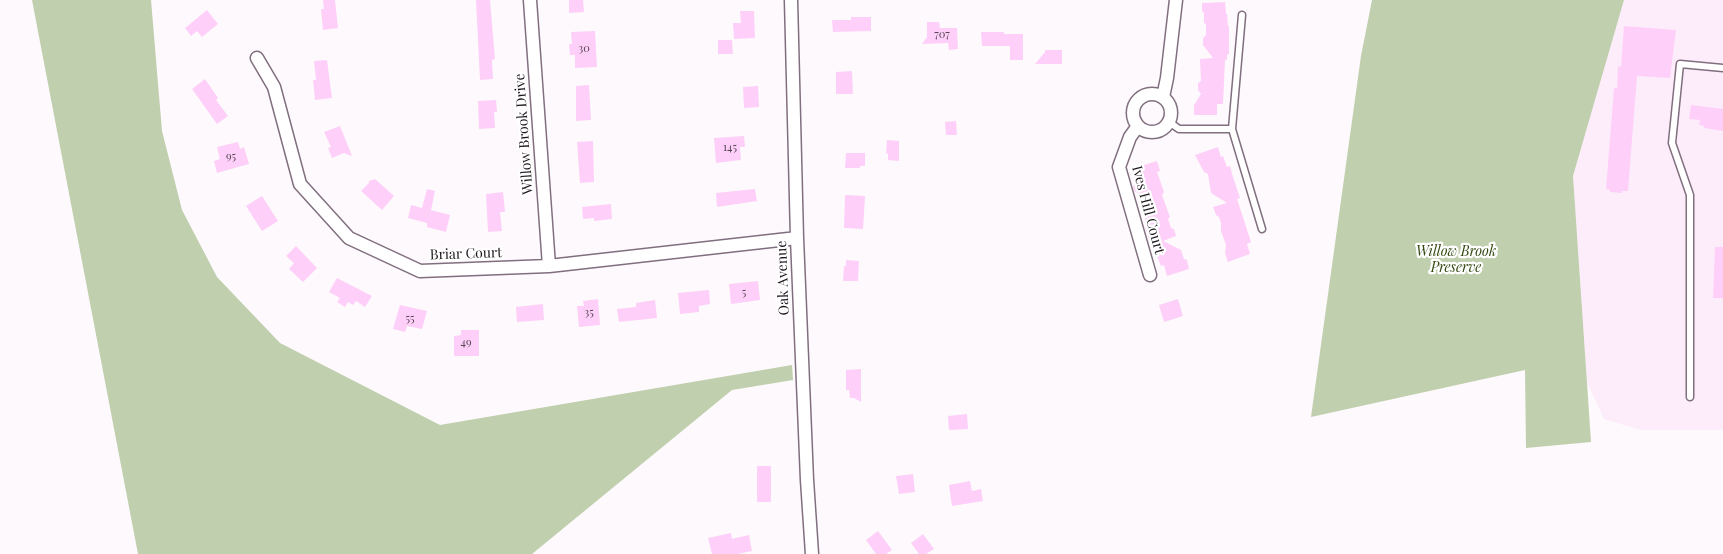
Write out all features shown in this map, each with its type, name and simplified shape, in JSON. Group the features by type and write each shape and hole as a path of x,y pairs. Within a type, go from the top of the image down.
{"street":[{"name":"Willow Brook Drive","path":"530,0 549,266"},
{"name":"Oak Avenue","path":"791,0 797,238 812,554"},
{"path":"1163,97 1168,78 1176,0"},
{"name":"Briar Court","path":"257,58 274,87 300,184 349,238 420,271 549,266 797,238"},
{"path":"1151,94 1163,97 1171,111 1166,127 1154,132 1148,132 1138,126 1133,114 1140,98 1151,94"},
{"name":"Ives Hill Court","path":"1138,126 1130,137 1119,167 1150,275"}],"lane":[{"path":"1242,15 1232,129 1262,229"},
{"path":"1690,397 1690,195 1672,143 1680,64 1723,68"},
{"path":"1169,122 1179,129 1232,129"}],"shaded area":[{"path":"1624,0 1723,0 1723,430 1641,430 1604,419 1587,382 1573,176"}],"green space":[{"path":"32,0 151,0 162,131 182,210 217,277 280,343 440,425 792,365 793,380 732,390 532,554 138,554"},
{"name":"Willow Brook Preserve","path":"1372,0 1624,0 1573,176 1591,442 1526,448 1525,370 1311,417 1361,56"}],"building":[{"path":"323,0 335,0 338,28 323,30 321,9 324,9"},
{"path":"476,0 490,0 495,59 492,60 493,79 480,80"},
{"path":"569,0 583,0 584,12 569,13"},
{"path":"1225,2 1229,26 1229,54 1227,55 1227,60 1225,60 1223,104 1217,104 1217,115 1194,115 1194,105 1201,94 1198,90 1198,83 1201,81 1200,59 1213,58 1203,45 1203,38 1206,35 1206,24 1204,23 1202,3"},
{"path":"207,10 218,24 202,37 197,31 191,36 185,28"},
{"path":"740,11 754,11 755,38 734,39 733,23 741,23"},
{"path":"851,17 871,17 871,31 833,32 832,20 851,20"},
{"path":"927,22 939,22 940,28 957,28 958,49 949,50 948,43 922,44 927,37"},
{"path":"1624,26 1676,30 1670,78 1637,76 1628,191 1622,191 1622,193 1610,192 1610,190 1606,189 1614,88 1617,88 1618,66 1621,67"},
{"path":"595,31 597,67 575,68 575,55 570,55 569,44 572,44 571,32"},
{"path":"981,32 1023,34 1023,60 1010,60 1010,46 982,46"},
{"path":"718,40 732,40 733,54 718,54"},
{"path":"1045,50 1062,50 1062,64 1035,64"},
{"path":"327,60 332,98 315,100 313,80 316,80 314,61"},
{"path":"852,71 853,94 836,94 836,72"},
{"path":"205,79 218,98 216,100 228,116 217,124 192,89"},
{"path":"589,85 591,120 576,121 576,86"},
{"path":"758,86 759,107 744,108 743,87"},
{"path":"496,100 497,112 494,112 495,128 479,129 478,101"},
{"path":"1691,105 1723,109 1723,131 1704,128 1704,126 1699,125 1700,120 1689,119"},
{"path":"956,121 957,135 946,135 945,122"},
{"path":"340,126 352,156 344,153 332,158 328,148 331,147 324,132"},
{"path":"744,136 745,147 740,147 741,160 716,163 714,138"},
{"path":"887,140 899,141 899,161 888,160 888,153 886,154"},
{"path":"593,141 594,182 580,183 577,142"},
{"path":"238,142 240,149 244,147 249,164 217,173 214,161 220,159 217,147"},
{"path":"1218,147 1227,167 1230,166 1240,198 1237,199 1251,242 1247,244 1250,254 1228,262 1221,223 1213,207 1227,203 1211,193 1208,174 1204,172 1195,155"},
{"path":"846,153 865,153 865,166 845,168"},
{"path":"1157,161 1160,171 1157,172 1164,192 1162,195 1170,217 1168,219 1176,236 1163,241 1181,250 1184,259 1187,260 1189,269 1167,276 1164,265 1161,266 1157,256 1155,256 1146,230 1142,206 1137,191 1135,192 1133,187 1135,184 1134,180 1137,179 1134,168"},
{"path":"375,179 394,196 382,210 361,191 369,181"},
{"path":"427,189 435,191 431,210 450,215 446,232 427,227 427,223 408,218 411,205 422,208"},
{"path":"755,189 757,201 717,207 716,193"},
{"path":"503,192 505,212 500,212 502,231 488,232 486,194"},
{"path":"845,195 865,196 863,229 844,228"},
{"path":"262,196 278,221 262,231 246,206"},
{"path":"611,204 612,219 594,221 594,218 583,219 582,207"},
{"path":"296,246 317,268 303,282 289,269 294,263 286,256"},
{"path":"1715,247 1723,247 1723,298 1713,298"},
{"path":"846,260 859,261 858,281 843,281"},
{"path":"337,278 372,296 365,307 356,301 353,305 348,302 345,307 337,302 340,298 329,292"},
{"path":"758,281 760,300 731,304 729,284"},
{"path":"709,290 710,304 699,306 699,312 680,314 678,293"},
{"path":"598,299 600,325 579,327 577,306 584,306 583,301"},
{"path":"1178,299 1183,316 1164,322 1159,305"},
{"path":"655,300 657,318 619,322 617,309 636,307 636,303"},
{"path":"543,304 544,320 517,322 516,307"},
{"path":"400,305 427,311 422,329 407,326 405,332 393,329"},
{"path":"461,330 479,330 479,356 454,356 454,336 461,335"},
{"path":"861,369 861,402 850,398 849,390 846,390 846,370"},
{"path":"967,414 968,429 949,430 948,416"},
{"path":"757,466 771,466 771,502 757,502"},
{"path":"913,474 915,492 899,494 896,476"},
{"path":"970,481 972,491 981,489 983,501 952,506 949,485"},
{"path":"878,531 892,550 886,554 876,554 866,540"},
{"path":"731,533 732,539 749,535 752,551 737,554 712,554 708,538"},
{"path":"923,534 934,549 926,554 919,554 911,543"}]}
